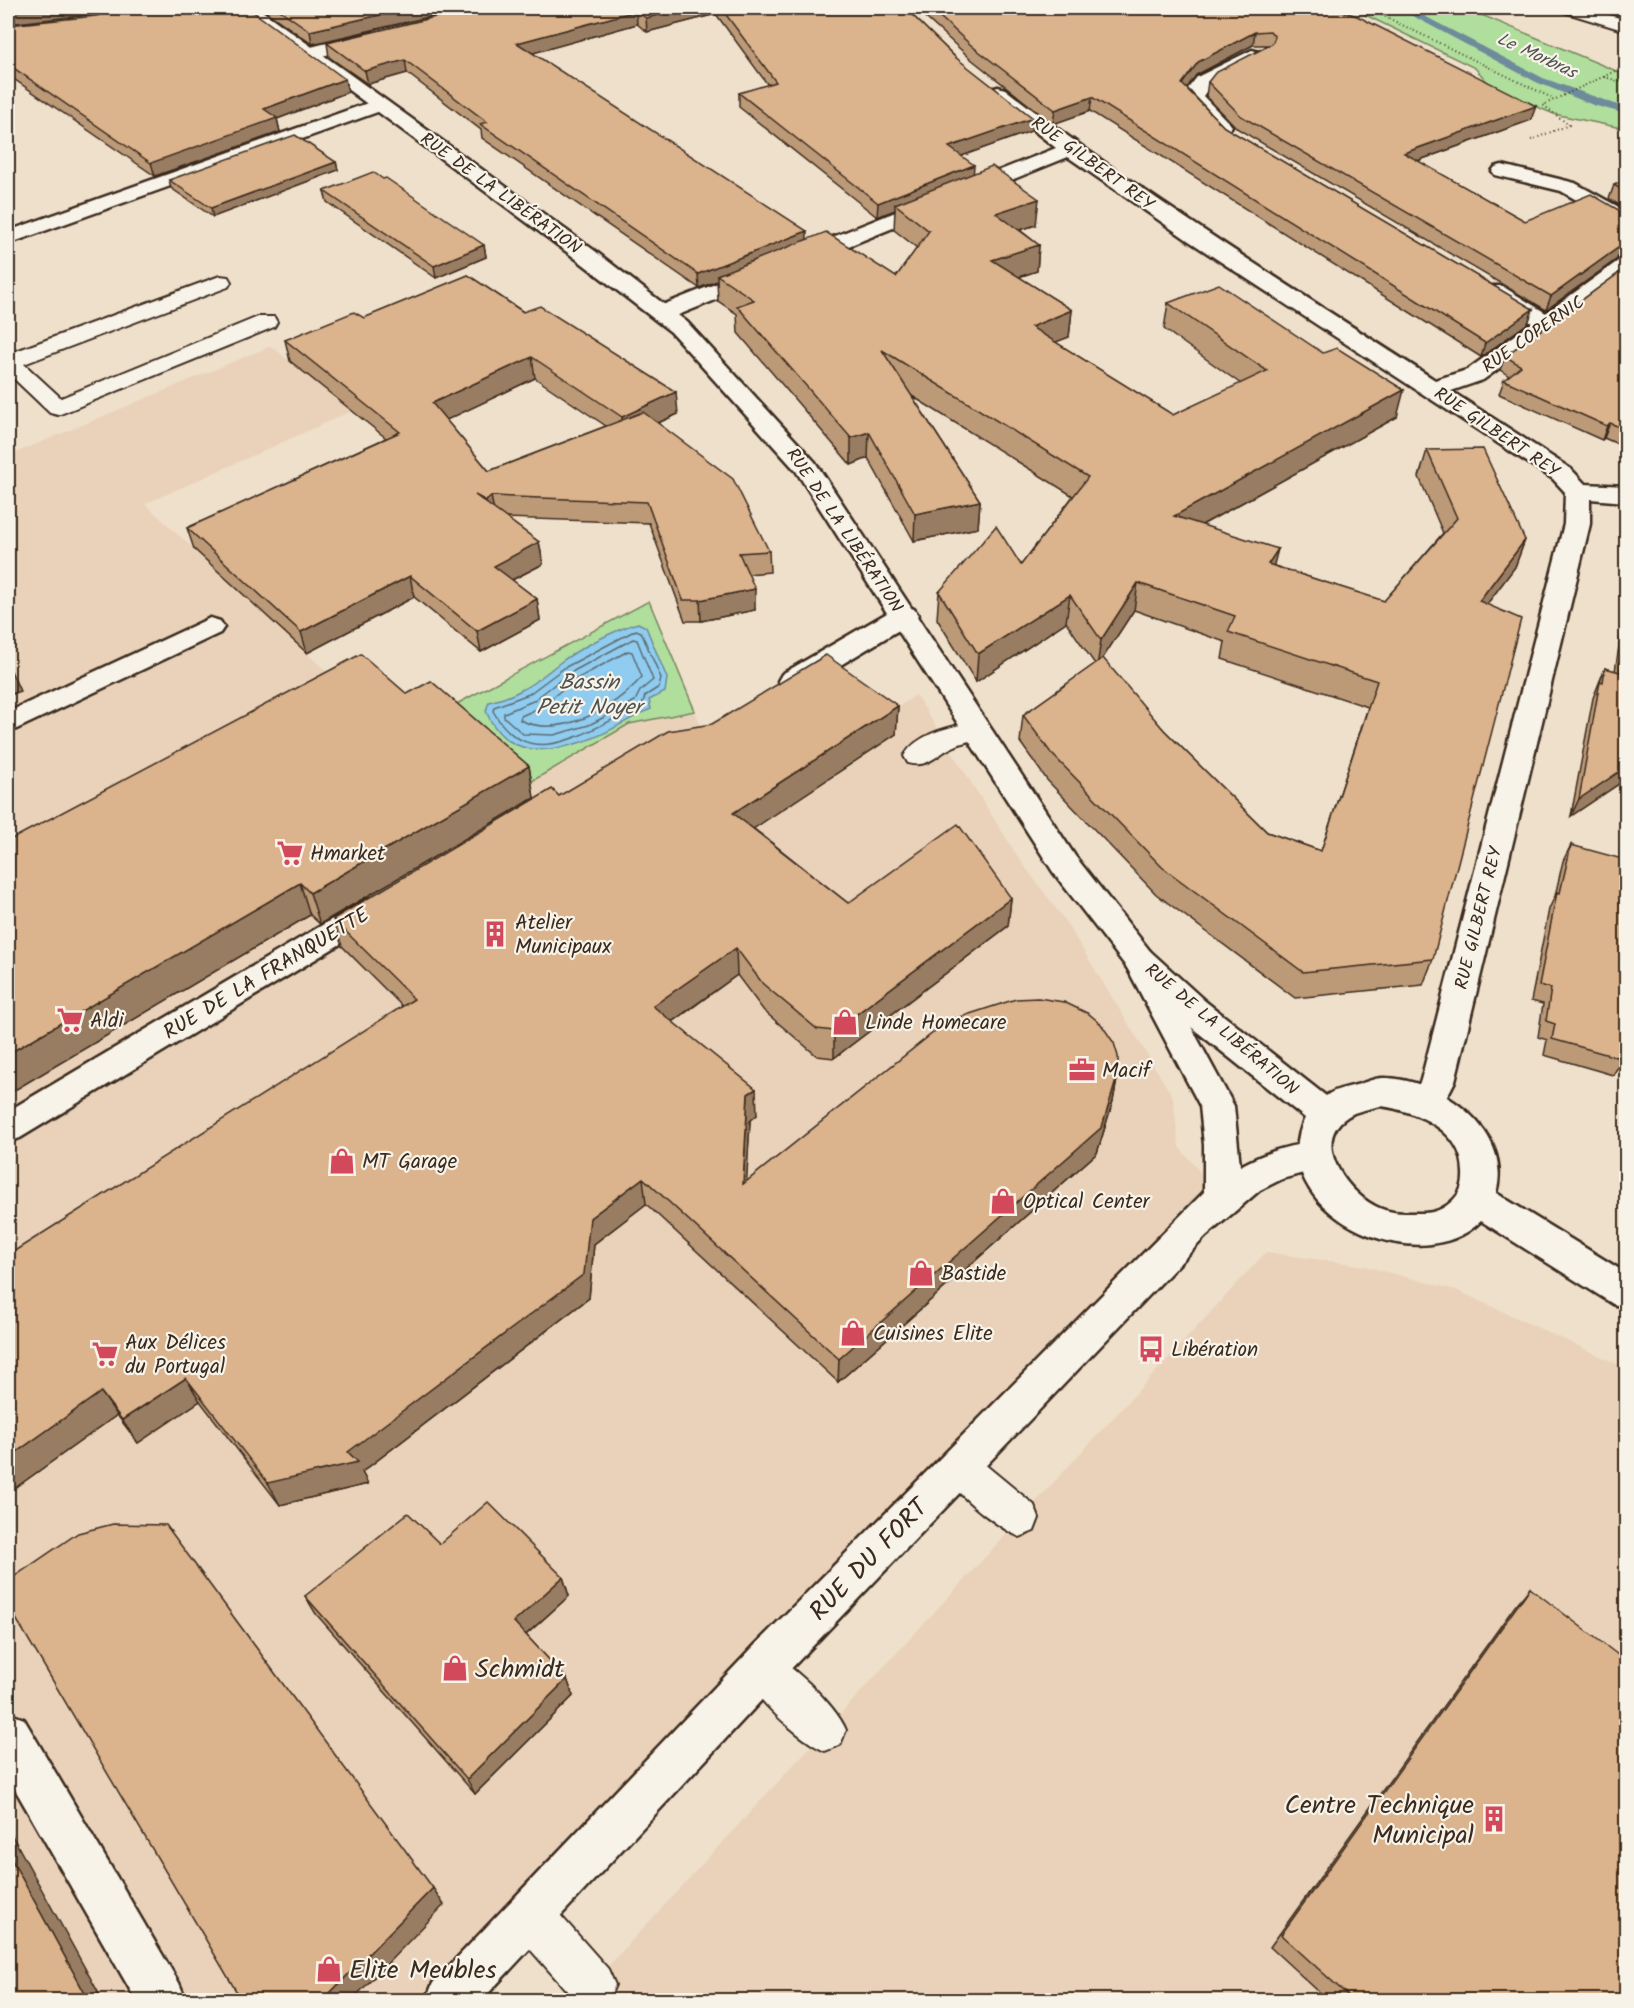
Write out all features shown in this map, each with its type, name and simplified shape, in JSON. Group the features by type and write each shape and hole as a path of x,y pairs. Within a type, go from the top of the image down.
{"street":[{"name":"RUE DE LA LIBÉRATION","path":"247,8 663,312 806,468 904,615 1064,864 1139,960 1193,1010 1325,1115"},
{"path":"310,53 391,33"},
{"path":"1240,141 1230,135 1192,96 1204,81 1261,51"},
{"name":"RUE GILBERT REY","path":"981,79 1070,149 1289,297 1562,474 1578,490 1577,524 1438,1081 1427,1102"},
{"path":"8,238 379,105"},
{"path":"663,312 1070,149"},
{"path":"1502,171 1568,187 1626,219"},
{"name":"RUE COPERNIC","path":"1434,389 1475,375 1549,324 1626,266"},
{"path":"1477,281 1549,324"},
{"path":"1578,490 1626,494"},
{"path":"764,698 904,615"},
{"path":"8,723 210,627"},
{"name":"RUE DE LA FRANQUETTE","path":"8,1128 403,892"},
{"path":"1139,960 1217,1106 1222,1145 1222,1198"},
{"path":"1381,1092 1404,1095 1427,1102 1450,1117 1468,1135 1480,1157 1483,1179 1477,1200 1464,1216 1441,1227 1415,1231 1388,1227 1361,1217 1338,1200 1322,1180 1313,1157 1315,1134 1325,1115 1340,1102 1359,1095 1381,1092"},
{"name":"RUE DU FORT","path":"450,2001 761,1669 1222,1198 1249,1177 1275,1165 1313,1157"},
{"path":"1477,1200 1626,1292"},
{"path":"8,1735 162,2001"}],"lane":[{"path":"1570,8 1626,26"},
{"path":"219,282 8,361 58,408 266,322"},
{"path":"918,756 944,739 977,730"},
{"path":"958,1466 1020,1518"},
{"path":"761,1669 825,1730"},
{"path":"530,1915 592,1985"}],"path":[{"path":"1368,8 1554,100"},
{"path":"1502,171 1505,150 1569,125 1543,105 1626,66"},
{"path":"1604,77 1626,83"}],"shaded area":[{"path":"271,346 352,411 145,504 194,549 340,483 464,458 522,529 295,642 314,660 331,675 522,787 629,724 695,711 704,733 868,727 916,695 1020,860 1064,919 1173,1097 1179,1147 1222,1198 771,1659 450,2000 8,2000 8,456"},
{"path":"1266,1252 1364,1266 1456,1290 1626,1368 1626,2000 577,2000"}],"green space":[{"path":"1351,8 1465,8 1626,75 1626,129 1554,114 1494,89 1475,68"},
{"path":"649,601 695,711 629,724 522,787 438,714"}],"water":[{"name":"Bassin Petit Noyer","path":"638,623 646,627 667,678 665,692 649,700 651,709 593,738 546,749 531,749 517,745 505,738 495,727 486,711 489,702 518,692 586,646"}],"building":[{"path":"8,8 31,8 8,10"},
{"path":"122,8 248,8 345,79 264,109 277,118 151,163 8,64 8,25 96,16"},
{"path":"277,8 410,8 310,31"},
{"path":"473,8 689,8 646,18 636,11 517,43 807,231 698,274 480,124 487,122 405,60 365,71 327,43"},
{"path":"721,8 905,8 955,57 1033,118 949,147 974,165 878,203 739,93 776,82"},
{"path":"930,8 1332,8 1357,16 1536,106 1404,153 1525,221 1591,194 1622,212 1626,212 1626,245 1622,245 1551,296 1241,116 1208,82 1215,73 1272,44 1275,37 1270,31 1255,32 1198,62 1182,84 1224,127 1533,309 1485,343 1092,97 1055,110 972,46"},
{"path":"295,135 336,162 211,208 169,180"},
{"path":"992,166 1039,199 996,213 1039,245 992,260 1072,310 1031,327 1173,415 1267,371 1168,303 1219,284 1323,353 1337,348 1404,390 1174,516 1278,549 1268,564 1384,601 1457,518 1427,450 1483,449 1525,540 1479,601 1521,619 1433,959 1303,972 1162,867 1051,753 1023,715 1103,658 1164,730 1267,832 1321,851 1377,681 1228,632 1235,616 1138,583 1101,640 1070,595 978,654 939,592 996,526 1021,565 1088,477 882,350 980,501 915,514 869,432 851,438 737,306 754,300 717,275 826,232 896,277 929,231 895,204"},
{"path":"373,172 383,179 386,178 484,245 434,266 324,191"},
{"path":"1626,180 1626,192 1614,185"},
{"path":"1626,268 1626,430 1610,423 1607,426 1504,380 1521,366 1505,356"},
{"path":"468,275 523,312 540,306 676,392 622,417 532,357 432,403 489,471 643,412 733,479 769,551 739,553 755,589 700,600 683,600 647,502 491,496 486,501 475,495 539,542 494,566 537,599 477,631 410,576 301,632 187,528 400,432 285,340 354,312 364,318"},
{"path":"1626,632 1626,767 1579,799 1600,681 1603,682 1605,668 1620,672"},
{"path":"361,654 407,694 431,681 529,766 310,893 300,883 8,1054 8,841"},
{"path":"826,655 898,706 733,813 848,903 958,824 1011,898 834,1031 817,1029 763,984 736,948 653,1006 756,1089 748,1094 743,1184 948,1021 1016,999 1038,998 1064,1002 1089,1014 1101,1024 1114,1043 1118,1056 1118,1074 1102,1127 839,1359 643,1178 590,1218 584,1274 348,1452 358,1462 268,1483 186,1378 122,1420 101,1392 8,1458 8,1255 414,999 333,919 552,789 559,796 668,731 712,724"},
{"path":"1571,845 1626,860 1626,1033 1623,1059 1552,1039 1555,1024 1546,1021 1551,988 1539,985 1557,892 1560,893"},
{"name":"Schmidt","path":"488,1502 563,1577 514,1622 567,1679 467,1779 305,1596 408,1513 440,1544"},
{"path":"113,1524 166,1525 433,1888 322,2001 242,2001 8,1605 8,1581 78,1533"},
{"name":"Centre Technique Municipal","path":"1530,1588 1626,1661 1626,2001 1354,2001 1281,1935"},
{"path":"8,1853 89,2001 8,2001"}],"waterway":[{"name":"Le Morbras","path":"1403,8 1540,80 1596,103 1626,111"}],"place":[{"name":"Hmarket","path":"290,853"},
{"name":"Atelier Municipaux","path":"495,934"},
{"name":"Aldi","path":"70,1020"},
{"name":"Linde Homecare","path":"845,1022"},
{"name":"Macif","path":"1082,1070"},
{"name":"MT Garage","path":"342,1161"},
{"name":"Optical Center","path":"1003,1201"},
{"name":"Bastide","path":"921,1273"},
{"name":"Cuisines Elite","path":"853,1333"},
{"name":"Libération","path":"1151,1349"},
{"name":"Aux Délices du Portugal","path":"105,1354"},
{"name":"Schmidt","path":"455,1668"},
{"name":"Centre Technique Municipal","path":"1494,1819"},
{"name":"Elite Meubles","path":"329,1969"}]}
